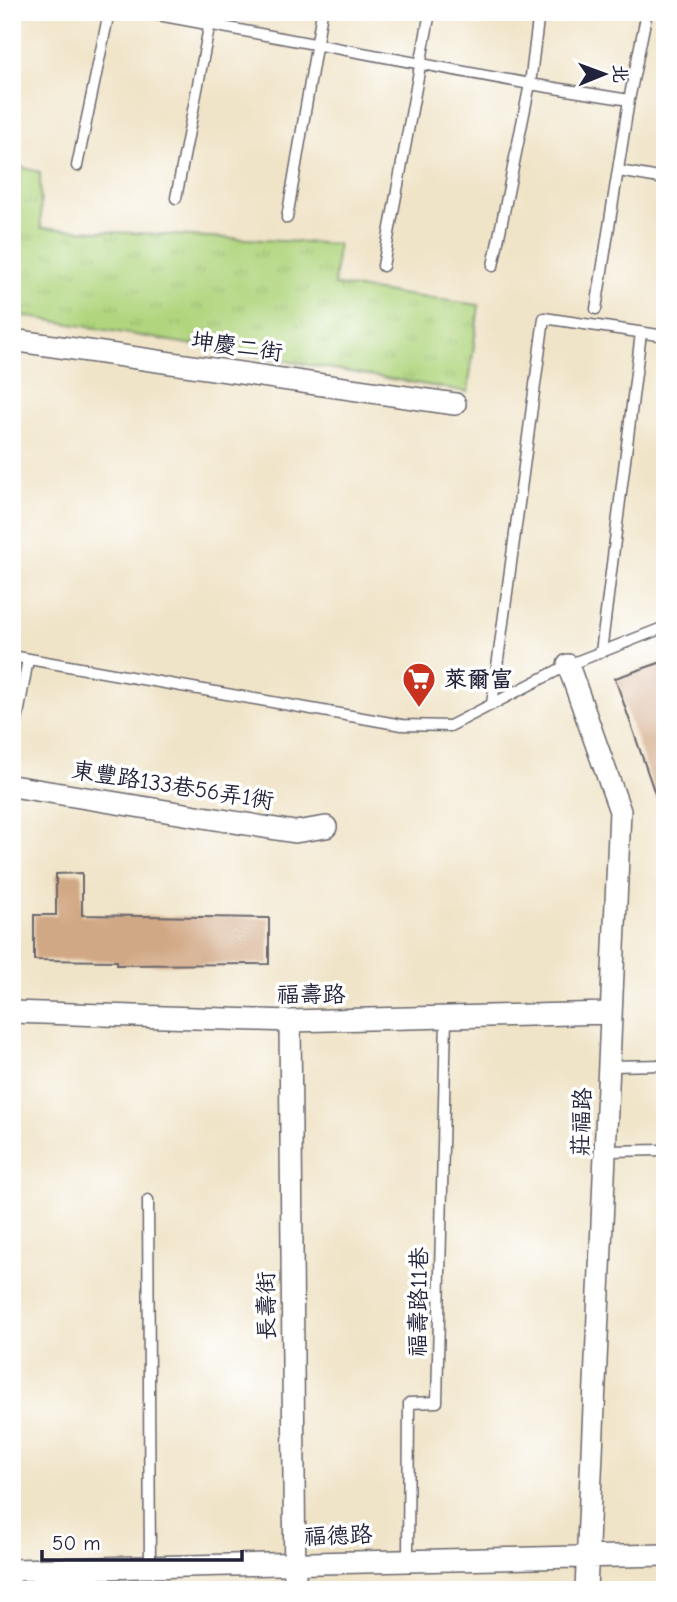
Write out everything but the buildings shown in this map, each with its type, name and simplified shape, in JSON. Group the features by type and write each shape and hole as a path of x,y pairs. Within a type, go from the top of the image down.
{"street":[{"name":"坤慶二街","path":"12,340 455,404"},
{"name":"莊福路","path":"568,665 620,811 586,1590"},
{"name":"東豐路133巷56弄1衖","path":"12,786 295,832 326,827"},
{"name":"福壽路","path":"12,1012 290,1021 610,1013"},
{"name":"長壽街","path":"290,1021 295,1590"},
{"name":"福德路","path":"12,1570 665,1555"}],"lane":[{"path":"77,166 108,12"},
{"path":"142,12 629,100"},
{"path":"176,198 212,12"},
{"path":"287,218 322,12"},
{"path":"383,266 430,12"},
{"path":"493,266 530,84 539,12"},
{"path":"596,309 629,100 647,12"},
{"path":"619,171 665,179"},
{"path":"492,704 544,318 665,336"},
{"path":"601,652 641,333"},
{"path":"12,656 402,725 450,726 568,665 665,627"},
{"path":"12,749 28,659"},
{"name":"福壽路11巷","path":"408,1560 409,1403 437,1402 446,1018"},
{"path":"609,1066 665,1065"},
{"path":"606,1151 665,1150"},
{"path":"148,1200 150,1567"}],"green space":[{"path":"12,165 40,172 41,228 338,244 334,285 479,305 468,392 12,314"}],"place":[{"name":"萊爾富","path":"419,709"}]}
